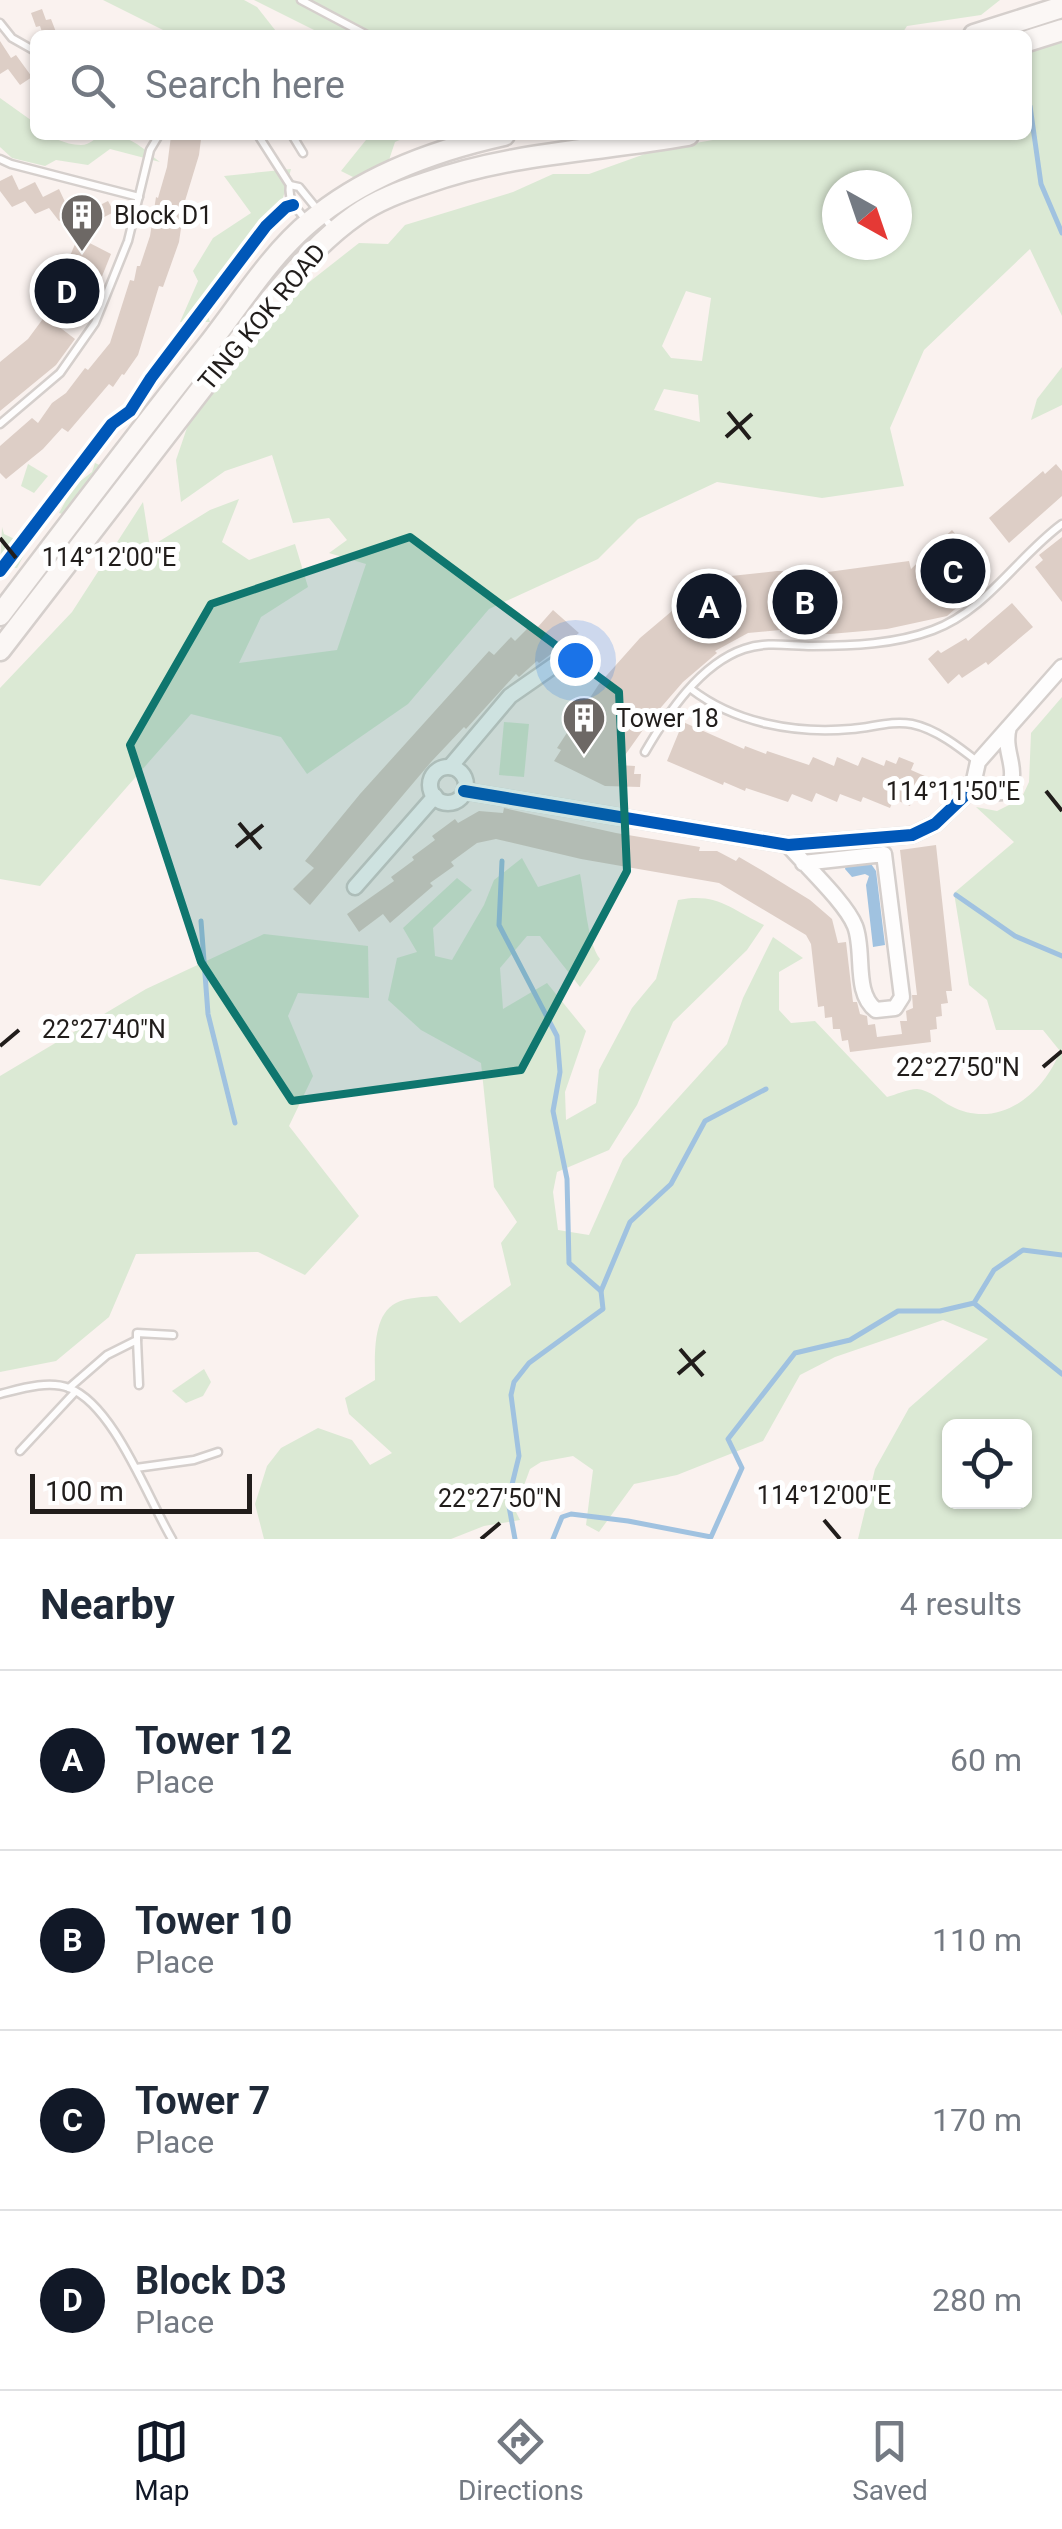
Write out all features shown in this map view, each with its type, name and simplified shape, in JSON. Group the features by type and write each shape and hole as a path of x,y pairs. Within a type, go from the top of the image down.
{"main road":[{"path":"990,30 1062,7"},
{"path":"1032,39 1062,30"},
{"name":"TING KOK ROAD","path":"0,615 272,264 315,218 402,167 440,150 483,140"},
{"name":"TING KOK ROAD","path":"0,650 270,300 330,236 358,213 392,195 473,167 518,157 649,140"}],"street":[{"path":"435,796 431,779 438,770 450,767 510,696 582,646"},
{"path":"1009,728 1006,743 1012,784 997,794 985,793 976,785 978,762 1062,667"},
{"path":"450,767 463,775 464,791"},
{"path":"435,796 451,802 464,791 788,846 912,835 935,824 976,785"},
{"path":"355,887 435,796"},
{"path":"788,846 803,864 842,906 855,926 866,1001 876,1010 895,1008 902,997 884,854 803,864"}],"lane":[{"path":"301,0 358,30"},
{"path":"0,24 12,38 30,47"},
{"path":"0,424 60,373 85,341 118,269 156,140"},
{"path":"263,140 290,185 288,194 293,205 315,218 330,236"},
{"path":"295,140 304,153"},
{"path":"0,158 139,198"},
{"path":"290,185 299,187 315,218 330,236"},
{"path":"645,752 690,688 732,654 754,646 861,644 915,636 951,622 983,600 1026,553 1062,524"},
{"path":"690,688 727,710 790,728 833,730 912,724 938,734 978,762"},
{"path":"139,1385 137,1333 173,1335"},
{"path":"20,1451 106,1354 137,1340"},
{"path":"0,1394 53,1385 72,1390 99,1414 127,1450 172,1539"},
{"path":"136,1468 194,1460 218,1452"}],"highlighted area":[{"path":"410,537 619,692 627,871 521,1070 292,1101 201,962 130,745 211,604"}],"green space":[{"path":"103,0 244,0 257,7 275,30 163,30"},
{"path":"254,0 1000,0 981,15 907,26 904,30 314,30"},
{"path":"1062,34 1062,316 1030,249 924,350 890,428 904,486 822,498 717,482 638,519 598,559 489,609 408,704 307,774 281,737 191,714 40,886 0,879 0,688 72,612 143,502 150,547 210,510 239,499 222,542 249,560 295,544 308,587 261,617 239,663 337,650 366,564 329,553 347,540 329,518 293,523 272,455 225,471 181,502 176,460 191,416 280,305 359,243 388,244 405,225 513,192 553,174 589,174 656,150 713,140 1032,140 1032,46","holes":["686,291 711,298 702,361 671,358 662,346","664,389 698,395 700,422 654,410"]},
{"path":"0,98 30,119 30,140 81,145 94,140 129,140 160,162 110,149 88,165 56,160 45,166 12,158 0,147"},
{"path":"366,140 400,140 395,142 387,166 359,180 341,171"},
{"path":"291,169 276,223 206,310 210,322 180,322 198,281 193,271 213,238 251,213 224,176"},
{"path":"1062,367 1062,405 1031,420 1037,399"},
{"path":"95,463 104,467 68,516 59,513 74,486 92,472"},
{"path":"28,464 48,476 34,493 21,486"},
{"path":"2,527 4,534 27,549 17,568 0,567"},
{"path":"1062,697 1062,1539 858,1539 875,1469 909,1408 988,1339 943,1320 835,1357 800,1375 763,1441 677,1475 634,1484 599,1532 586,1525 593,1470 573,1456 541,1462 530,1469 515,1510 520,1520 484,1526 451,1539 264,1539 255,1504 267,1466 281,1448 318,1428 352,1440 370,1465 392,1453 349,1414 345,1398 375,1380 377,1337 388,1309 405,1300 437,1296 460,1323 511,1285 501,1243 517,1222 494,1187 481,1063 421,1030 388,1000 397,958 417,952 403,928 457,878 472,890 433,928 435,956 452,960 494,880 522,858 538,887 580,874 589,931 600,959 580,987 540,936 527,936 500,968 503,1009 547,983 586,1031 565,1092 566,1120 596,1103 599,1070 632,1008 656,979 678,900 713,900 764,925 747,950 673,1022 637,1105 609,1150 557,1172 553,1192 558,1230 589,1235 623,1159 727,1044 743,998 773,937 803,958 779,972 779,1010 791,1023 815,1021 887,1097 917,1089 969,1113 986,1114 1002,1111 1031,1094 1053,1067 1060,1051 1043,1030 996,1030 987,1000 969,985 954,893 1014,842 976,807 997,811 1021,799 1029,782 1031,733"},
{"path":"504,722 529,724 524,777 499,775"},
{"path":"264,934 368,946 369,998 298,993 288,1016 313,1076 289,1126 359,1216 305,1275 258,1252 136,1254 109,1317 56,1361 0,1372 0,1076 146,989"},
{"path":"204,1369 211,1382 203,1396 186,1403 172,1391"}],"water":[{"path":"869,861 876,871 885,945 873,947 866,885 869,876 852,877 845,869 846,865"}],"building":[{"path":"42,9 55,30 36,27 31,13"},
{"path":"0,41 11,58 16,55 30,78 20,85 8,69 0,74"},
{"path":"170,140 201,140 179,242 163,287 159,286 138,355 124,375 113,387 109,384 68,432 62,428 6,479 0,473 0,446 32,418 38,423 110,343 130,280 134,281 150,236 156,197 167,167"},
{"path":"12,175 19,190 35,182 43,197 59,189 66,204 82,195 88,207 59,221 49,208 35,214 25,201 12,207 0,191 0,181"},
{"path":"108,201 114,212 81,229 88,211"},
{"path":"78,237 111,254 84,321 49,306"},
{"path":"45,316 75,339 56,365 0,411 0,362 28,339"},
{"path":"1056,464 1062,471 1062,496 1009,543 989,518"},
{"path":"952,530 985,569 981,572 985,576 979,581 983,585 947,616 887,629 830,634 780,630 748,633 715,651 650,720 618,765 635,766 634,774 641,774 640,787 605,786 554,761 561,750 557,748 599,684 640,638 685,600 731,576 777,571 828,572 909,561 911,569"},
{"path":"1062,537 1062,602 1035,567 1043,560 1039,555"},
{"path":"1012,603 1033,627 988,665 986,662 962,678 959,674 948,684 928,659 938,650 941,653 966,638 968,641"},
{"path":"553,610 579,633 519,677 516,674 431,762 310,905 293,889 314,868 305,861 360,794 489,651 494,655 511,637 515,641 532,624 537,628"},
{"path":"683,722 744,749 745,746 766,754 767,751 809,765 813,757 834,766 837,757 858,766 862,757 884,766 886,760 896,764 899,757 914,763 911,770 927,777 910,806 894,799 890,808 863,797 861,802 840,794 837,802 816,793 812,802 792,794 788,802 724,782 723,785 667,761"},
{"path":"504,808 700,847 699,851 717,851 736,861 739,857 763,871 810,900 832,919 838,943 846,942 853,1002 857,1002 860,1014 867,1016 868,1025 875,1024 877,1037 902,1034 900,1021 907,1021 906,1011 913,1008 912,995 917,995 900,850 936,845 952,991 946,991 948,1003 941,1004 937,1029 930,1030 931,1042 850,1052 840,1029 833,1029 832,1017 825,1018 824,1006 818,1007 811,944 806,935 719,883 581,859 496,839 477,843 451,862 454,866 430,883 433,886 390,923 383,914 359,932 347,914 394,881 391,877 435,840 432,836 455,819 458,823 479,811 503,813"}],"waterway":[{"path":"1032,120 1041,184 1062,233"},
{"path":"502,861 499,925 557,1036 560,1072 553,1111 567,1179 569,1263 601,1291"},
{"path":"956,895 1015,936 1062,956"},
{"path":"201,921 208,1014 235,1123"},
{"path":"515,1539 508,1501 519,1456 511,1395 514,1382 529,1363 603,1309 601,1291 630,1222 671,1184 705,1121 766,1089"},
{"path":"553,1539 562,1517 571,1514 711,1537 742,1468 728,1439 795,1353 850,1340 898,1311 940,1311 974,1303 994,1270 1023,1250 1062,1255"},
{"path":"975,1304 1062,1374"}],"cycle path":[{"path":"0,571 112,424 130,411 266,226 293,205"},
{"path":"464,791 788,845 912,835 935,824 976,785"}],"place":[{"name":"Block D1","path":"82,253"},
{"name":"Block D3","path":"67,291"},
{"name":"Tower 7","path":"953,571"},
{"name":"Tower 10","path":"805,602"},
{"name":"Tower 12","path":"709,606"},
{"name":"Tower 18","path":"584,756"}]}
